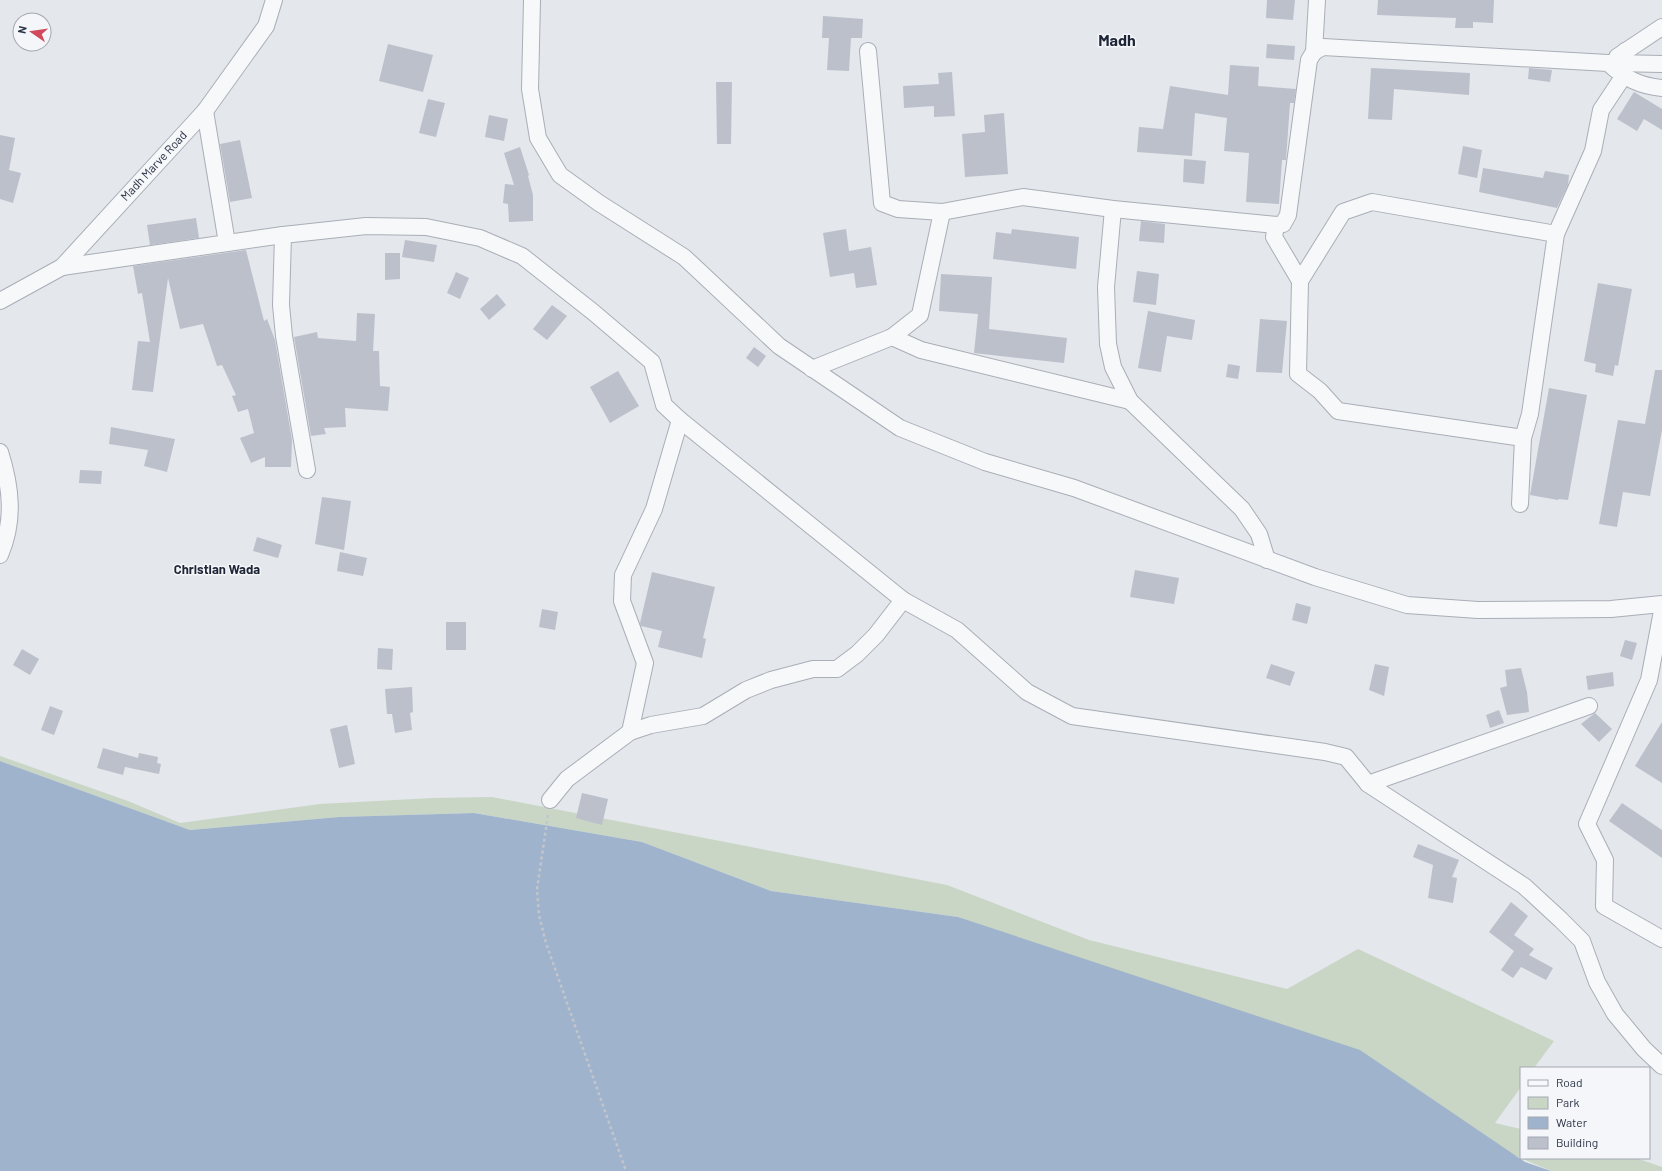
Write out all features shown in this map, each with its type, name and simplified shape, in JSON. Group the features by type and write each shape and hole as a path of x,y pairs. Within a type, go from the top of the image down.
{"street":[{"name":"Madh Marve Road","path":"0,301 62,267 205,111 266,26 274,0"},
{"path":"532,0 530,89 538,138 560,175 598,203 684,257 779,346 900,428 985,462 1074,488 1315,578 1407,604 1494,610 1611,609 1662,604"},
{"path":"868,51 882,203 898,209 942,212 1023,197 1114,209 1276,225 1283,224 1288,215 1309,60 1314,52 1317,0"},
{"path":"1520,504 1523,438 1530,414 1556,234 1593,151 1601,110 1620,63 1662,27"},
{"path":"1314,52 1323,47 1662,64"},
{"path":"1620,63 1651,87 1662,88"},
{"path":"205,111 227,243"},
{"path":"1523,438 1338,411 1320,391 1298,374 1300,281 1343,212 1372,202 1556,234"},
{"path":"1114,209 1106,287 1108,344 1113,367 1130,401 1242,508 1259,534 1267,560"},
{"path":"812,369 892,337 920,315 942,212"},
{"path":"1276,225 1274,237 1300,281"},
{"path":"62,267 283,235 366,226 426,227 480,238 522,256 593,312 652,362 664,405 680,420 903,600 957,630 1027,692 1072,716 1346,757 1368,784 1524,886 1561,920 1582,941 1597,982 1615,1014 1644,1049 1662,1066"},
{"path":"283,235 281,305 284,336 307,470"},
{"path":"892,337 921,350 1130,401"},
{"path":"630,732 645,663 622,601 623,574 654,509 680,420"},
{"path":"0,452 10,493 9,519 4,544 0,555"},
{"path":"550,800 567,779 630,732 651,725 703,716 746,690 771,680 812,669 837,669 857,654 876,635 903,600"},
{"path":"1662,611 1649,680 1587,824 1605,860 1604,906 1662,939"},
{"path":"1368,784 1589,706"}],"path":[{"path":"550,800 537,889 539,916 546,943 626,1171"}],"green space":[{"path":"0,756 128,801 180,823 320,804 433,798 492,797 947,885 1089,940 1287,989 1358,949 1554,1041 1535,1067 1520,1067 1520,1088 1495,1123 1520,1129 1520,1158 958,917 771,891 642,842 474,813 339,817 190,830 0,761"},
{"path":"1523,1159 1639,1159 1662,1167 1662,1171 1551,1171"}],"water":[{"path":"0,761 190,830 339,817 474,813 642,842 771,891 958,917 1360,1050 1520,1159 1551,1171 0,1171"}],"building":[{"path":"1267,0 1295,0 1293,20 1266,18"},
{"path":"1378,0 1494,0 1493,23 1473,22 1473,28 1455,28 1456,18 1377,15"},
{"path":"823,16 863,19 862,38 851,38 849,71 827,70 829,38 822,38"},
{"path":"388,44 433,55 423,92 379,81"},
{"path":"1267,44 1295,46 1294,60 1266,58"},
{"path":"1230,65 1259,67 1258,86 1296,89 1294,103 1290,103 1286,160 1282,160 1279,204 1246,202 1249,153 1224,151 1227,118 1195,113 1192,156 1137,152 1139,127 1163,129 1170,86 1228,95"},
{"path":"1371,68 1470,73 1469,95 1394,89 1392,120 1368,119"},
{"path":"1529,68 1552,70 1550,82 1528,79"},
{"path":"952,72 955,116 934,117 934,106 904,108 903,86 939,84 938,73"},
{"path":"716,82 732,82 731,144 717,144"},
{"path":"1634,92 1662,109 1662,130 1644,119 1637,131 1617,119"},
{"path":"428,99 445,103 436,137 419,133"},
{"path":"1004,113 1008,174 965,177 962,134 985,132 984,115"},
{"path":"489,115 508,119 504,141 485,137"},
{"path":"0,135 15,138 9,170 21,173 13,203 0,199"},
{"path":"240,140 252,198 230,202 220,144"},
{"path":"1463,146 1482,150 1477,178 1458,174"},
{"path":"520,147 529,175 533,195 533,221 509,222 508,204 503,203 505,184 514,185 504,153"},
{"path":"1184,159 1206,161 1204,184 1183,182"},
{"path":"1483,168 1543,178 1545,171 1569,175 1568,185 1557,208 1479,192"},
{"path":"196,218 199,238 150,245 147,225"},
{"path":"1141,221 1165,224 1164,243 1139,241"},
{"path":"846,229 849,251 871,247 877,285 856,288 854,273 830,277 823,233"},
{"path":"1012,229 1079,237 1076,269 993,259 996,232 1011,234"},
{"path":"405,240 437,245 434,262 402,257"},
{"path":"246,250 264,321 267,319 275,340 292,440 291,467 265,467 265,457 251,463 240,438 254,433 248,409 238,412 232,396 236,395 222,365 217,366 203,324 180,329 168,278 153,392 132,390 138,341 150,342 142,293 138,294 133,266"},
{"path":"385,253 400,253 400,279 385,280"},
{"path":"1137,271 1159,274 1156,305 1133,302"},
{"path":"456,272 469,278 460,299 447,293"},
{"path":"941,274 992,277 989,329 1067,338 1064,363 974,353 978,314 939,311"},
{"path":"1598,283 1632,289 1618,366 1615,365 1613,376 1595,372 1596,364 1584,361"},
{"path":"497,294 506,305 489,320 480,309"},
{"path":"552,305 567,316 547,340 533,329"},
{"path":"1148,311 1195,320 1192,340 1167,336 1161,372 1138,368"},
{"path":"357,313 375,314 373,351 379,351 380,386 390,387 388,411 345,408 346,427 324,428 326,434 311,436 294,337 317,332 318,338 356,341"},
{"path":"1260,319 1287,321 1282,373 1256,372"},
{"path":"754,347 766,356 758,367 746,358"},
{"path":"1228,364 1240,366 1238,379 1226,377"},
{"path":"1655,370 1662,370 1662,430 1650,496 1623,492 1617,527 1599,524 1618,420 1645,424"},
{"path":"618,371 639,406 610,423 590,387"},
{"path":"1549,388 1587,395 1568,500 1558,500 1530,495"},
{"path":"111,427 175,439 167,472 144,466 148,450 109,444"},
{"path":"80,470 102,471 101,484 79,483"},
{"path":"322,497 351,501 344,550 315,544"},
{"path":"257,537 282,545 278,558 253,551"},
{"path":"340,552 367,558 363,576 337,571"},
{"path":"1135,570 1179,578 1174,604 1130,597"},
{"path":"652,572 715,587 703,638 706,639 702,658 658,647 662,631 641,626 640,623"},
{"path":"1296,603 1311,607 1307,624 1292,620"},
{"path":"542,609 558,612 555,630 539,627"},
{"path":"446,622 466,622 466,650 446,650"},
{"path":"1625,640 1637,643 1632,660 1620,656"},
{"path":"378,648 393,649 392,670 377,669"},
{"path":"22,649 39,659 30,675 13,665"},
{"path":"1271,664 1295,672 1290,686 1266,678"},
{"path":"1375,664 1389,667 1384,696 1369,690"},
{"path":"1521,668 1527,692 1529,712 1507,715 1500,688 1507,686 1505,670"},
{"path":"1613,672 1614,686 1588,690 1586,676"},
{"path":"412,687 413,712 410,713 412,730 395,733 392,714 387,714 385,689"},
{"path":"50,706 63,711 54,735 41,730"},
{"path":"1499,710 1504,723 1490,728 1486,715"},
{"path":"1595,713 1612,729 1599,742 1581,724"},
{"path":"1662,722 1662,783 1635,766"},
{"path":"347,725 355,764 339,768 330,729"},
{"path":"103,748 138,758 139,753 158,757 157,763 161,764 159,774 125,767 123,775 97,768"},
{"path":"582,793 608,799 602,825 576,818"},
{"path":"1622,803 1662,830 1662,858 1609,821"},
{"path":"1418,844 1459,860 1452,877 1457,878 1453,903 1428,898 1433,865 1413,857"},
{"path":"1511,902 1528,916 1514,935 1534,949 1529,955 1553,968 1546,980 1521,967 1513,978 1501,970 1514,951 1489,932"}],"district":[{"name":"Madh","path":"1117,40"},
{"name":"Christian Wada","path":"217,569"}]}
